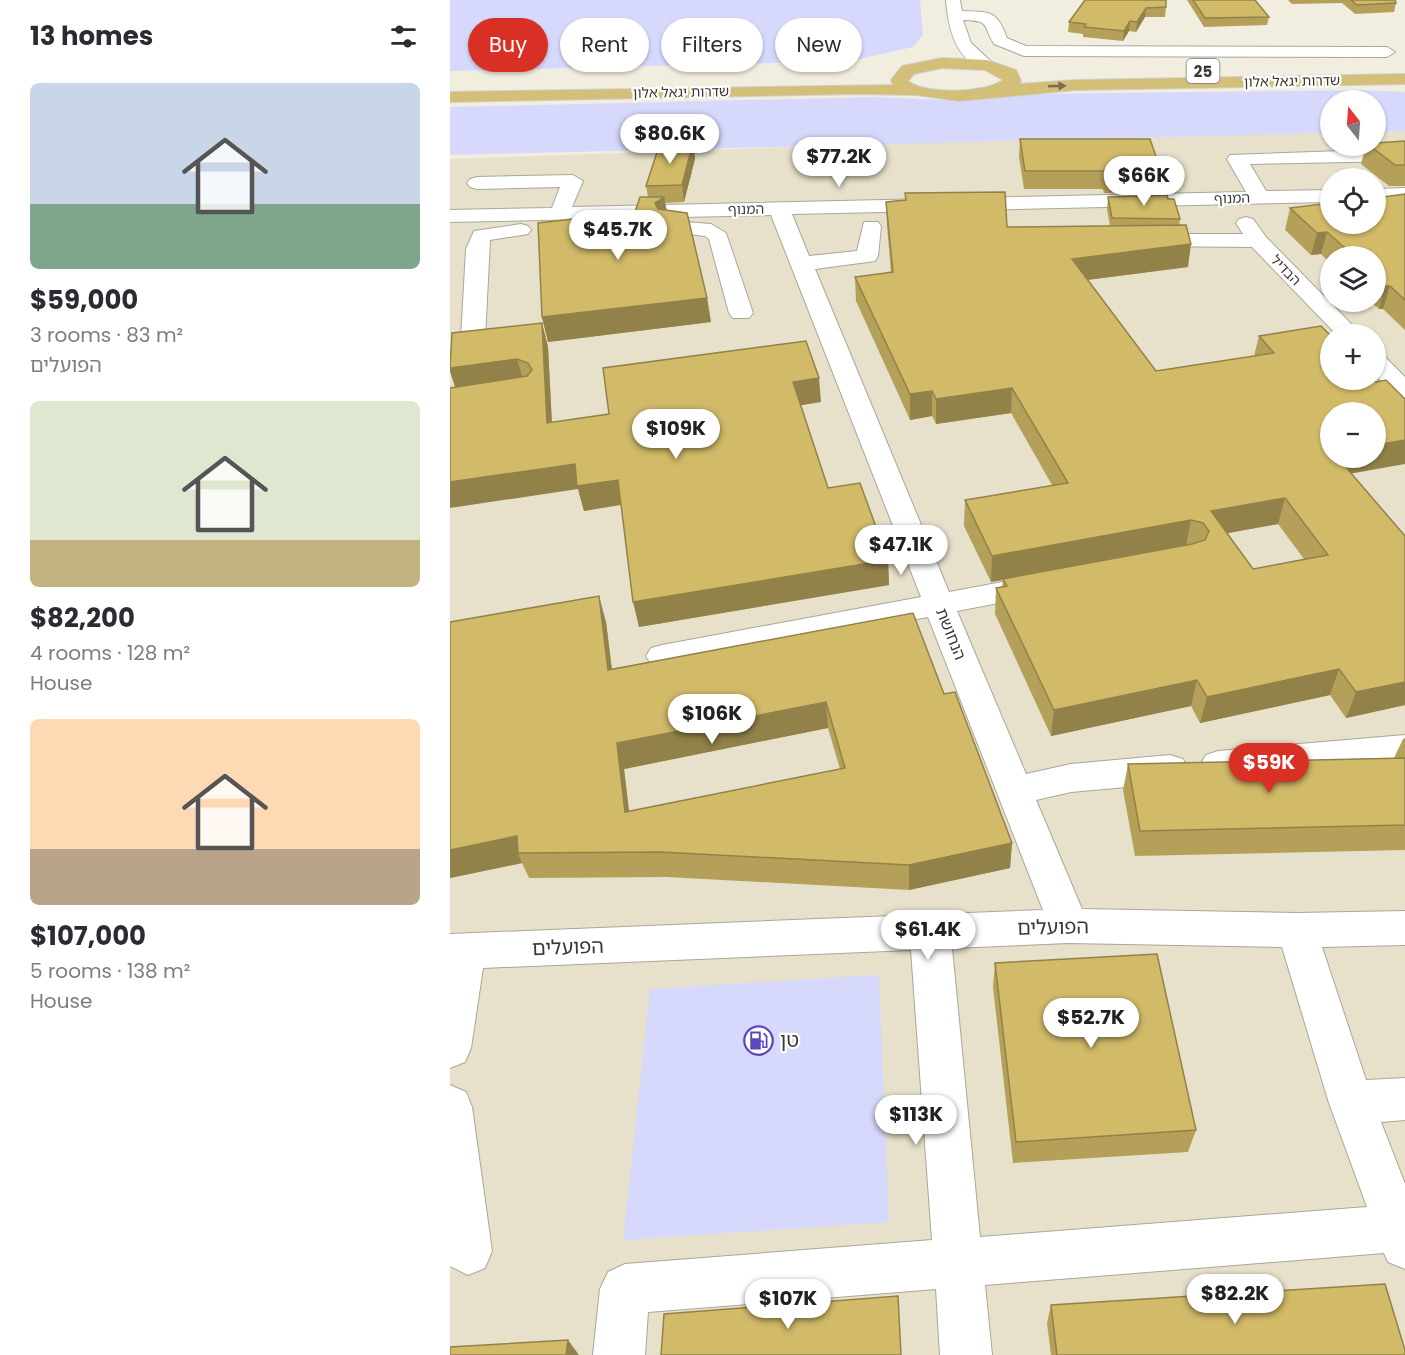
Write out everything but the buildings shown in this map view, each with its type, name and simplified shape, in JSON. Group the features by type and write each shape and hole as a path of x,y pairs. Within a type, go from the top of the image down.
{"highway":[{"name":"25","path":"908,70 932,64 958,62 994,67"},
{"name":"שדרות יגאל אלון","path":"994,67 1112,72 1405,67"},
{"path":"994,67 1010,74 1012,81 999,90"},
{"name":"שדרות יגאל אלון","path":"450,84 820,77 908,70"},
{"path":"908,70 899,80 902,86 913,91"},
{"name":"שדרות יגאל אלון","path":"999,90 1076,85 1378,80"},
{"name":"שדרות יגאל אלון","path":"450,97 856,88 913,91"},
{"name":"25","path":"913,91 955,95 999,90"}],"street":[{"path":"994,67 970,53 958,36 953,7 985,16 993,21 1000,41 1010,48 1024,51 1387,51"},
{"path":"932,64 952,51 958,36"},
{"path":"1378,80 1405,80"},
{"path":"1260,198 1247,176 1349,173 1338,156 1401,155"},
{"path":"477,183 573,181 559,214"},
{"path":"1386,195 1405,194"},
{"name":"המנוף","path":"450,216 1320,196"},
{"name":"הבדיל","path":"1230,199 1258,241 1339,324"},
{"name":"הנחושת","path":"779,208 1069,926"},
{"path":"801,264 867,256 871,226"},
{"path":"473,339 477,249 481,235 500,231 692,227 711,230 719,237 741,313"},
{"path":"1123,240 1258,241"},
{"path":"450,288 475,285"},
{"path":"1386,372 1405,392"},
{"path":"662,656 1068,580"},
{"path":"1015,791 1071,778 1405,748"},
{"name":"הפועלים","path":"457,952 1069,926 1297,930 1405,928"},
{"path":"620,1355 625,1289 958,1263 1402,1237 1351,1103 1297,930"},
{"path":"930,932 966,1355"},
{"path":"450,1048 457,952"},
{"path":"1351,1103 1405,1099"},
{"path":"450,1107 468,1251"}],"shaded area":[{"path":"450,0 920,0 923,35 913,47 862,58 862,18 775,18 775,63 763,63 763,18 661,18 661,66 649,66 649,18 560,18 560,68 548,69 548,18 468,18 468,71 450,71"},
{"path":"1320,91 1320,133 450,155 450,107 875,97 949,100 1034,94"},
{"path":"1386,91 1405,92 1405,131 1386,132"},
{"path":"1405,126 1405,1355 450,1355 450,159 1320,128 1320,156 1386,156 1386,127"},
{"path":"879,975 889,1222 623,1240 650,989"}],"place":[{"name":"טן","path":"759,1040"}]}
